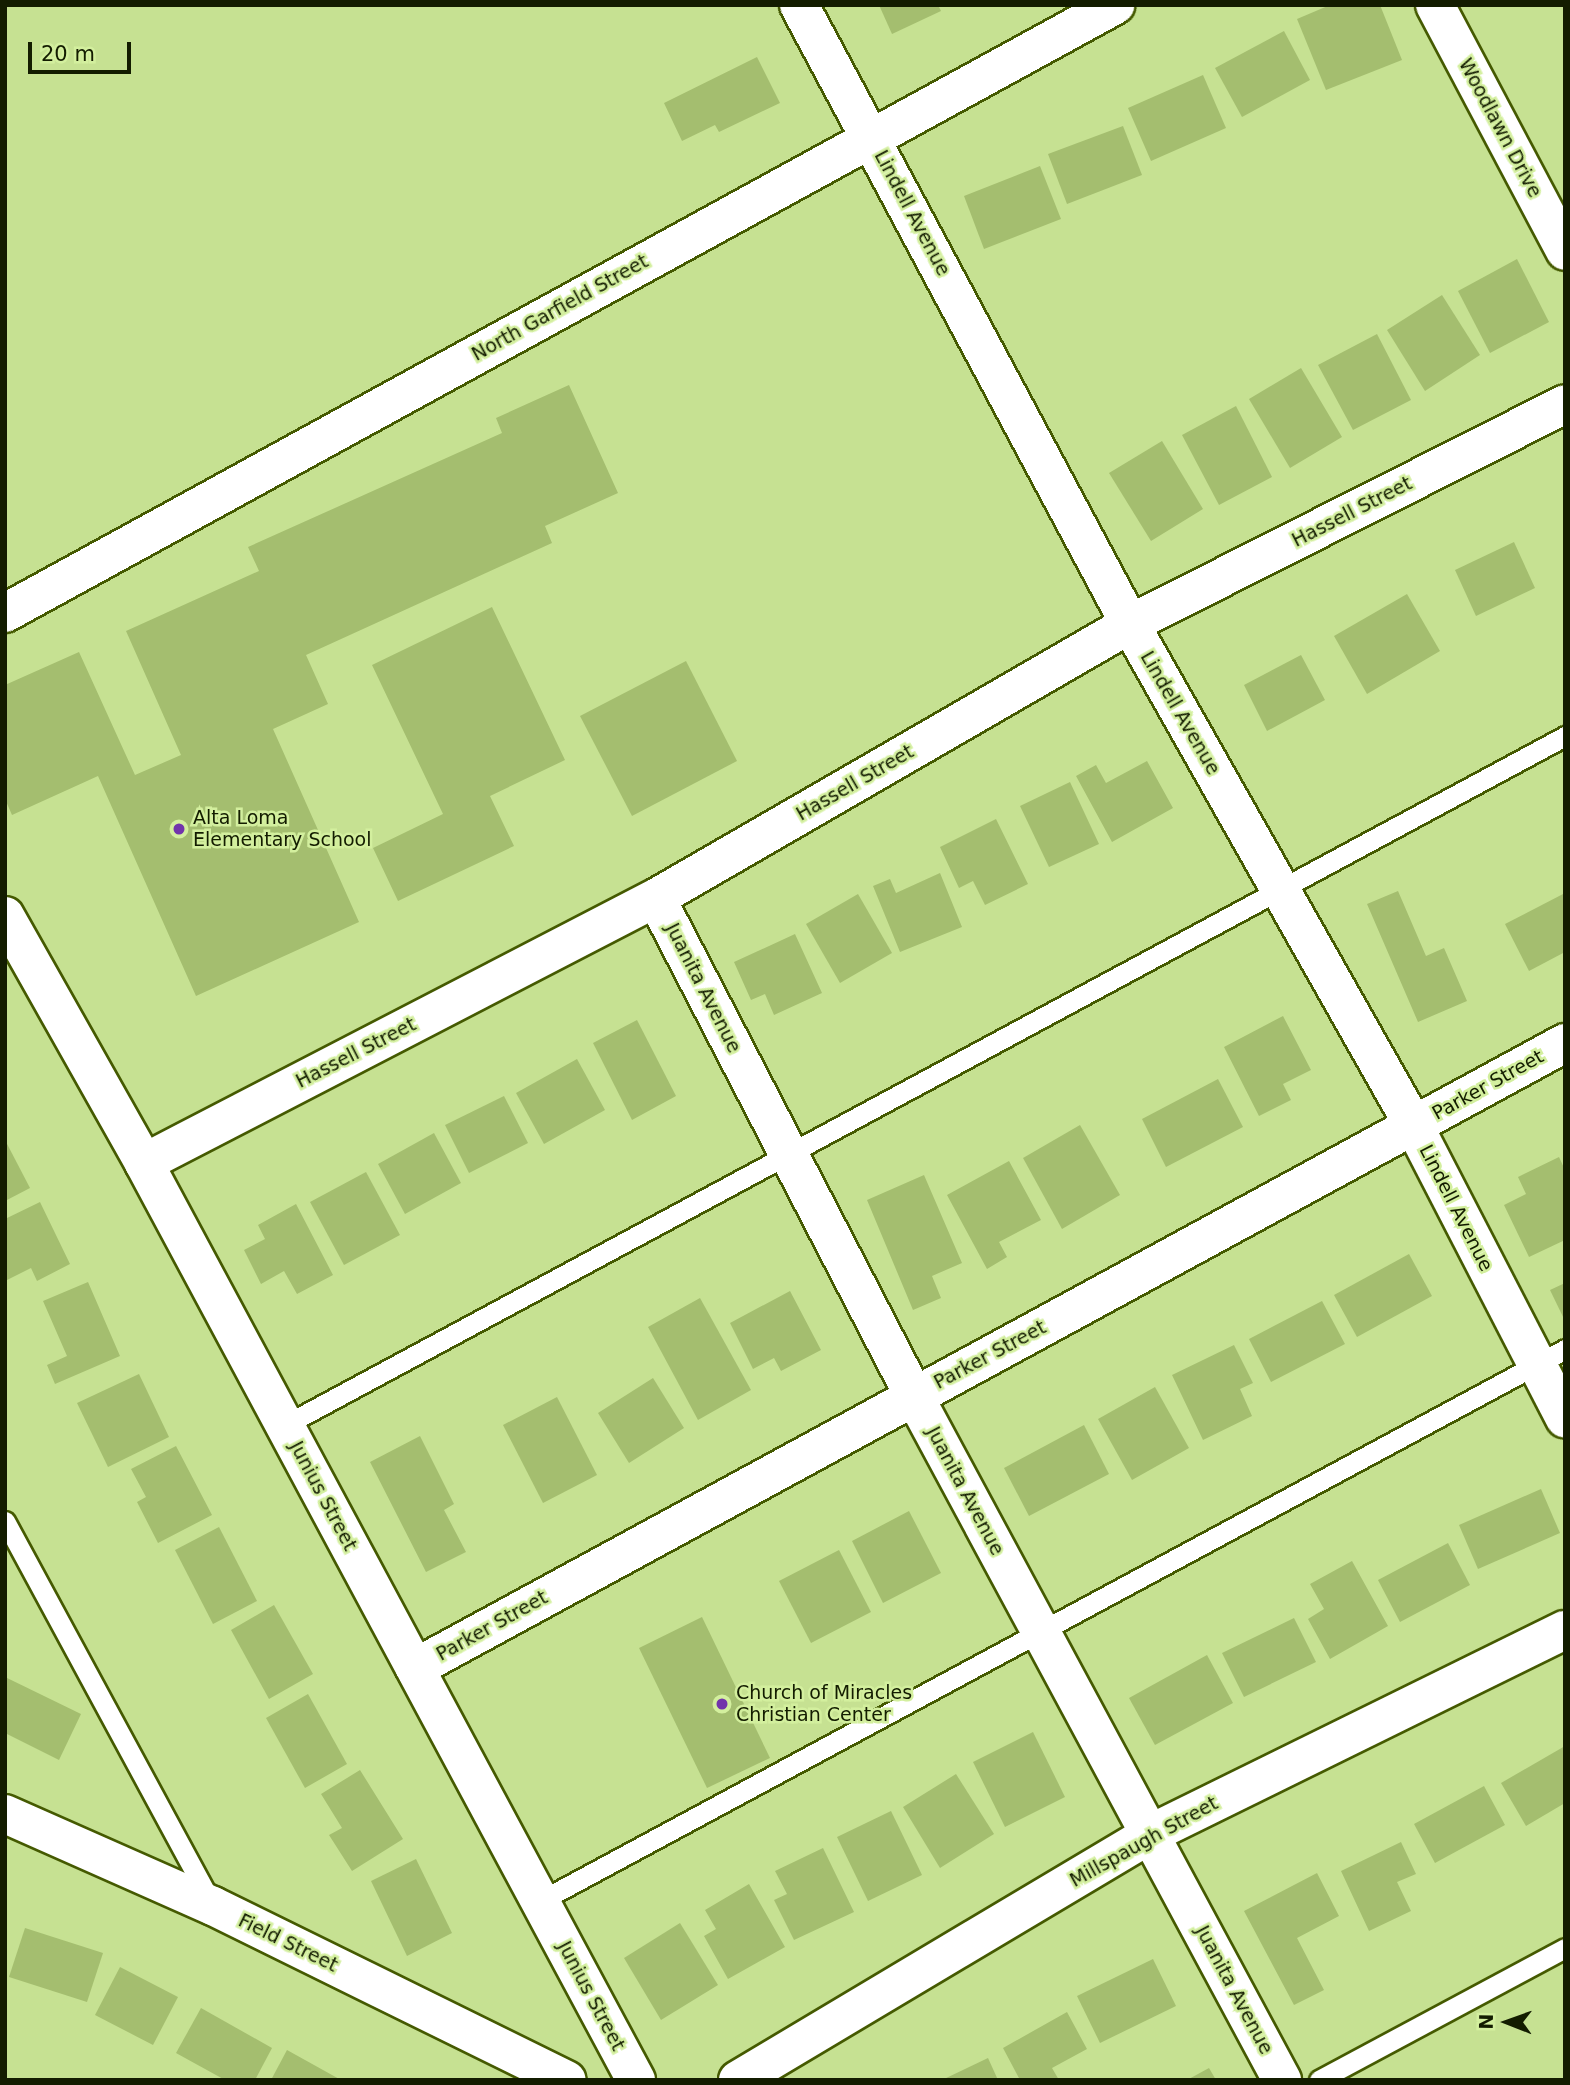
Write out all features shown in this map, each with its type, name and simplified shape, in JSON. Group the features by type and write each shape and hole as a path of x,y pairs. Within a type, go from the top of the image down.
{"street":[{"name":"Lindell Avenue","path":"799,5 872,137 1130,624 1414,1126 1551,1357 1565,1418"},
{"name":"North Garfield Street","path":"5,613 1115,5"},
{"name":"Woodlawn Drive","path":"1435,5 1565,251"},
{"name":"Hassell Street","path":"144,1163 656,898 1130,624 1565,404"},
{"name":"Juanita Avenue","path":"656,898 914,1396 1282,2080"},
{"name":"Junius Street","path":"5,916 144,1163 636,2080"},
{"name":"Parker Street","path":"415,1668 1565,1043"},
{"name":"Millspaugh Street","path":"738,2080 1150,1834 1565,1630"},
{"name":"Field Street","path":"5,1814 213,1906 566,2080"}],"lane":[{"path":"285,1424 1565,736"},
{"path":"540,1901 1551,1357"},
{"path":"5,1521 213,1906"},
{"path":"1320,2080 1565,1948"}],"building":[{"path":"879,5 938,5 941,11 892,34"},
{"path":"1330,5 1380,5 1402,60 1326,90 1297,19"},
{"path":"1284,31 1310,80 1242,117 1215,68"},
{"path":"757,57 780,103 719,132 715,125 682,141 664,103"},
{"path":"1203,75 1226,128 1151,161 1128,108"},
{"path":"1123,126 1142,175 1067,204 1048,154"},
{"path":"1040,166 1061,219 984,249 964,196"},
{"path":"1517,259 1549,322 1490,353 1458,291"},
{"path":"1442,295 1480,355 1425,391 1387,330"},
{"path":"1377,334 1411,400 1353,430 1318,365"},
{"path":"1301,368 1342,437 1290,468 1249,399"},
{"path":"569,385 618,493 545,526 552,543 306,655 328,704 273,729 359,922 196,996 98,776 12,815 5,799 5,685 79,652 135,775 181,755 126,631 259,571 248,547 502,433 496,418"},
{"path":"1236,406 1272,477 1219,505 1182,435"},
{"path":"1162,441 1203,509 1151,541 1109,473"},
{"path":"1514,542 1535,588 1476,616 1455,570"},
{"path":"1407,594 1440,651 1367,694 1334,636"},
{"path":"492,607 565,760 490,796 514,846 398,901 373,848 443,814 372,665"},
{"path":"1301,655 1325,700 1267,731 1244,685"},
{"path":"686,661 737,761 632,816 580,716"},
{"path":"1147,761 1173,808 1112,842 1076,776 1096,765 1106,783"},
{"path":"1070,782 1099,844 1049,867 1020,806"},
{"path":"996,819 1028,884 985,905 973,881 959,888 940,847"},
{"path":"940,873 962,927 900,952 873,886 890,879 896,893"},
{"path":"1398,891 1426,956 1444,948 1467,1001 1418,1022 1367,904"},
{"path":"1565,893 1565,952 1529,971 1505,924"},
{"path":"858,894 892,953 840,983 806,924"},
{"path":"795,934 822,993 774,1015 765,994 751,1000 734,962"},
{"path":"1283,1016 1311,1070 1283,1084 1291,1100 1259,1116 1224,1047"},
{"path":"637,1020 676,1096 632,1120 593,1043"},
{"path":"577,1059 605,1110 544,1144 516,1093"},
{"path":"1218,1079 1243,1127 1166,1167 1142,1119"},
{"path":"504,1096 528,1143 469,1173 445,1125"},
{"path":"1080,1125 1120,1195 1062,1229 1023,1158"},
{"path":"434,1133 461,1183 405,1214 378,1164"},
{"path":"5,1140 30,1188 5,1201"},
{"path":"1559,1157 1565,1170 1565,1240 1529,1257 1504,1205 1526,1194 1518,1177"},
{"path":"1009,1161 1041,1220 999,1242 1007,1257 987,1269 947,1195"},
{"path":"366,1172 400,1235 344,1265 310,1202"},
{"path":"924,1175 962,1263 932,1276 941,1298 913,1310 867,1200"},
{"path":"40,1202 70,1264 37,1281 31,1268 7,1280 5,1219"},
{"path":"296,1204 333,1275 297,1294 284,1271 261,1284 244,1250 265,1239 258,1225"},
{"path":"1409,1254 1432,1296 1357,1337 1334,1295"},
{"path":"88,1282 120,1356 55,1384 47,1365 67,1356 43,1301"},
{"path":"1565,1283 1565,1321 1550,1290"},
{"path":"790,1291 821,1350 781,1371 774,1358 753,1369 730,1323"},
{"path":"700,1298 751,1390 698,1420 648,1327"},
{"path":"1322,1301 1345,1344 1271,1382 1249,1339"},
{"path":"1234,1345 1253,1383 1240,1389 1252,1416 1203,1440 1172,1375"},
{"path":"139,1374 169,1437 108,1467 77,1403"},
{"path":"653,1378 684,1428 629,1463 598,1413"},
{"path":"1155,1387 1189,1448 1132,1480 1098,1419"},
{"path":"557,1397 597,1475 543,1503 503,1425"},
{"path":"1084,1425 1109,1474 1029,1516 1004,1468"},
{"path":"420,1436 454,1504 444,1510 466,1552 426,1572 370,1462"},
{"path":"176,1446 212,1515 158,1543 137,1502 146,1497 131,1469"},
{"path":"1541,1489 1560,1533 1478,1569 1459,1525"},
{"path":"909,1511 941,1573 883,1603 852,1541"},
{"path":"219,1527 257,1601 213,1624 175,1550"},
{"path":"1448,1543 1470,1585 1400,1622 1378,1580"},
{"path":"839,1550 871,1612 811,1643 779,1581"},
{"path":"1352,1561 1388,1626 1330,1659 1308,1619 1324,1609 1310,1584"},
{"path":"274,1605 313,1674 269,1699 231,1630"},
{"path":"702,1617 770,1758 707,1788 639,1648"},
{"path":"1294,1618 1316,1662 1244,1697 1222,1653"},
{"path":"1207,1655 1233,1703 1155,1745 1129,1698"},
{"path":"5,1677 81,1714 59,1760 5,1733"},
{"path":"308,1694 347,1764 305,1788 266,1718"},
{"path":"1033,1732 1065,1797 1005,1827 973,1762"},
{"path":"1565,1746 1565,1803 1526,1826 1501,1783"},
{"path":"360,1770 403,1839 352,1871 329,1835 342,1828 321,1794"},
{"path":"956,1774 994,1834 940,1868 903,1807"},
{"path":"1484,1786 1505,1825 1435,1863 1414,1824"},
{"path":"891,1811 922,1875 868,1901 837,1837"},
{"path":"1401,1842 1416,1874 1397,1882 1411,1911 1369,1931 1341,1871"},
{"path":"823,1848 854,1912 794,1940 774,1900 787,1894 775,1871"},
{"path":"416,1859 452,1933 407,1956 371,1881"},
{"path":"1317,1873 1339,1916 1297,1938 1324,1990 1294,2005 1244,1911"},
{"path":"749,1884 785,1947 728,1979 704,1936 716,1929 705,1910"},
{"path":"680,1923 718,1985 661,2020 624,1958"},
{"path":"25,1928 103,1953 87,2002 9,1977"},
{"path":"1153,1959 1176,2006 1100,2043 1077,1996"},
{"path":"120,1967 178,1997 153,2045 95,2015"},
{"path":"201,2008 272,2048 255,2080 225,2080 176,2053"},
{"path":"1067,2012 1087,2049 1052,2068 1059,2080 1020,2080 1003,2048"},
{"path":"287,2050 341,2080 271,2080"},
{"path":"988,2058 998,2080 942,2080"},
{"path":"1209,2068 1216,2080 1187,2080"}],"place":[{"name":"Alta Loma Elementary School","path":"179,829"},
{"name":"Church of Miracles Christian Center","path":"722,1704"}]}
